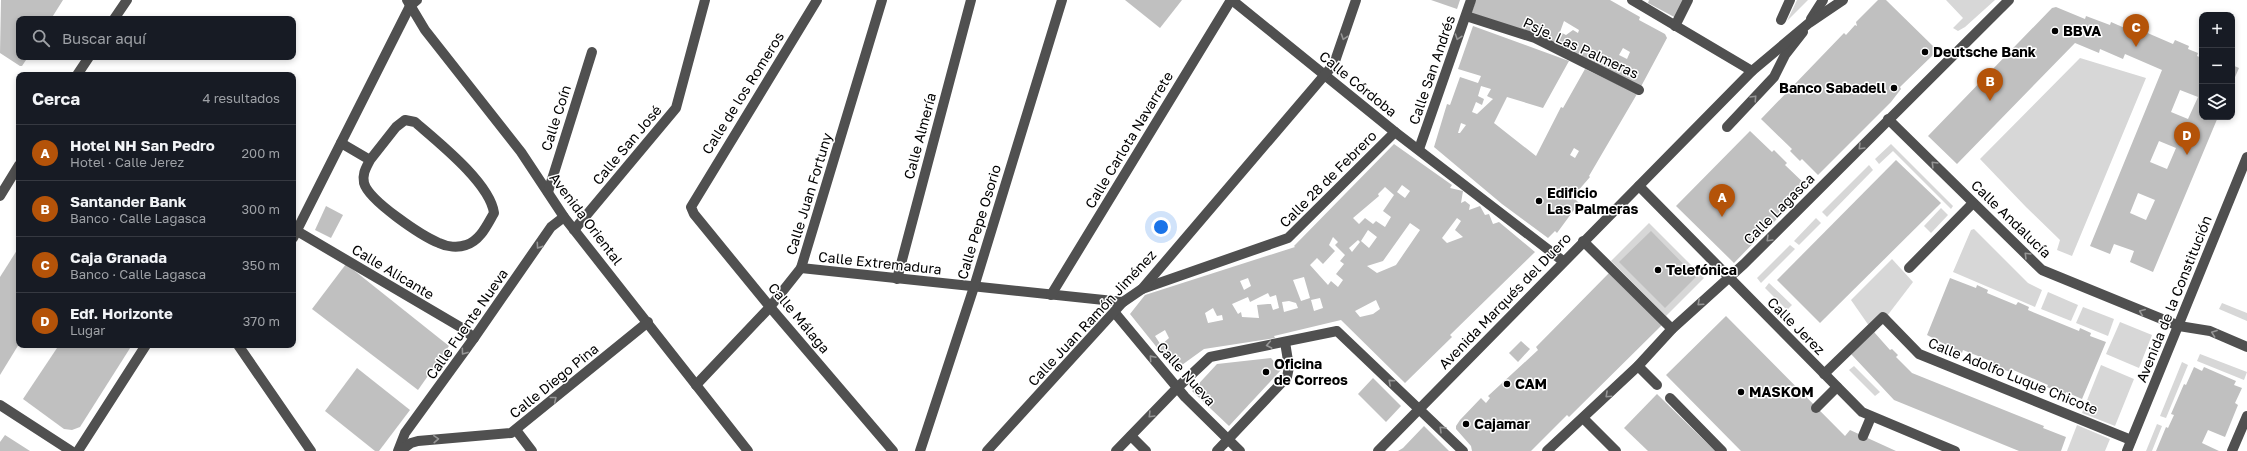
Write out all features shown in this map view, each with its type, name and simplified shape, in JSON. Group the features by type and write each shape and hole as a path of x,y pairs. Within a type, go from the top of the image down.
{"street":[{"path":"116,16 127,0"},
{"name":"Calle San José","path":"574,230 676,108 704,0"},
{"name":"Calle de los Romeros","path":"694,200 817,0"},
{"name":"Calle Juan Fortuny","path":"696,385 770,307 801,268 882,0"},
{"name":"Calle Almería","path":"897,279 971,0"},
{"name":"Calle Pepe Osorio","path":"920,451 974,287 1062,0"},
{"name":"Calle Córdoba","path":"1231,0 1325,74 1395,132 1563,261"},
{"name":"Calle Carlota Navarrete","path":"1051,294 1231,0"},
{"name":"Calle Juan Ramón Jiménez","path":"987,451 1115,313 1123,302 1142,289 1334,64 1356,0"},
{"name":"Calle San Andrés","path":"1419,149 1471,0"},
{"path":"1632,0 1752,71"},
{"path":"1675,26 1688,0"},
{"path":"1781,20 1790,0"},
{"name":"Avenida Marqués del Duero","path":"1808,23 1823,0"},
{"name":"Avenida Marqués del Duero","path":"1378,451 1563,261 1752,71 1808,23 1843,0"},
{"name":"Calle Lagasca","path":"1547,451 1638,366 1672,329 1729,277 2009,0"},
{"path":"296,233 411,2"},
{"name":"Avenida Oriental","path":"411,2 425,30 521,152 564,217 748,451"},
{"name":"Psje. Las Palmeras","path":"1466,16 1535,38 1639,90"},
{"path":"1727,127 1774,77 1785,55 1797,42 1808,23"},
{"name":"Calle Coín","path":"548,192 592,52"},
{"path":"78,72 87,60"},
{"name":"Calle Andalucía","path":"1888,119 2042,270 2179,326 2210,331 2247,347"},
{"path":"405,120 415,122 462,164 490,198 494,213 481,234 468,245 457,247 440,244 396,217 371,196 364,184 363,173 370,160 396,127 405,120"},
{"name":"Calle 28 de Febrero","path":"1142,289 1288,238 1395,132"},
{"path":"341,143 370,160"},
{"name":"Avenida de la Constitución","path":"2127,451 2247,158"},
{"path":"0,196 16,170"},
{"name":"Calle Jerez","path":"1639,186 1862,412 1955,451"},
{"name":"Calle Málaga","path":"694,200 691,207 694,214 770,307 894,451"},
{"path":"1909,268 1973,203"},
{"name":"Calle Fuente Nueva","path":"399,451 406,433 551,227 564,217"},
{"name":"Calle Alicante","path":"296,236 462,328 474,338"},
{"path":"1583,241 1672,329"},
{"name":"Calle Extremadura","path":"801,268 1123,302"},
{"name":"Calle Nueva","path":"1115,313 1178,387 1185,398 1240,451"},
{"name":"Calle Adolfo Luque Chicote","path":"1824,374 1883,316 1919,354 2131,440"},
{"name":"Calle Diego Pina","path":"399,451 411,443 418,441 503,434 516,430 648,322"},
{"path":"1116,451 1178,387 1210,357 1337,331 1420,408 1463,451"},
{"path":"1217,451 1287,377 1289,367 1285,342"},
{"path":"78,451 144,348"},
{"path":"240,348 311,451"},
{"path":"1638,366 1657,385"},
{"path":"1816,408 1837,387"},
{"path":"1670,398 1722,451"},
{"path":"0,405 71,451"},
{"path":"2232,451 2247,416"},
{"path":"1863,436 1872,417"},
{"path":"1583,418 1616,451"},
{"path":"516,430 532,451"},
{"path":"1131,436 1146,451"}],"shaded area":[{"path":"1797,0 1808,0 1787,21"},
{"path":"1946,0 1995,0 1965,27 1958,31 1953,28 1963,18"},
{"path":"2080,58 2146,78 2072,256 2057,250 2060,240 1980,159"},
{"path":"1891,144 1953,206 1951,209 1893,151 1879,164 1875,159"},
{"path":"1869,165 1873,170 1827,217 1822,212"},
{"path":"1941,208 1948,215 1931,233 1924,226"},
{"path":"1816,218 1821,223 1799,245 1794,241"},
{"name":"Telefónica","path":"1649,223 1704,278 1666,316 1611,261"},
{"path":"1974,229 2028,283 2042,290 2035,307 1953,272 1971,230"},
{"path":"1790,245 1795,249 1761,283 1757,278"},
{"path":"1892,259 1913,282 1874,333 1851,300"},
{"path":"1769,283 1792,305 1787,310 1765,288"},
{"path":"2048,292 2078,305 2071,321 2041,309"},
{"path":"2222,303 2247,313 2247,321 2219,309"},
{"path":"2083,307 2114,319 2108,336 2076,323"},
{"path":"2120,322 2152,335 2139,368 2106,354"},
{"path":"2200,354 2247,372 2244,380 2197,361"},
{"path":"2182,362 2188,365 2166,418 2160,416"},
{"path":"2101,365 2134,379 2115,426 2082,413"},
{"path":"1854,366 1880,392 1875,396 1849,370"},
{"path":"2157,424 2162,426 2152,451 2146,451"},
{"path":"2077,425 2110,439 2105,451 2067,451"}],"building":[{"path":"1,0 63,0 53,16 16,16 16,60 26,60 22,66 0,53"},
{"path":"1125,0 1182,0 1160,28"},
{"path":"1431,0 1460,0 1457,9"},
{"path":"1476,0 1610,0 1640,17 1639,20 1665,34 1667,38 1637,94 1589,176 1590,177 1577,192 1579,194 1575,199 1579,203 1557,233 1555,231 1548,238 1502,204 1434,147 1447,104 1450,105 1460,77 1478,83 1481,76 1458,69 1473,26 1569,61 1543,108 1507,97 1494,123 1536,156 1561,107 1563,108 1585,69 1625,88 1618,77 1471,14","holes":["1564,21 1579,30 1578,33 1573,30 1566,35 1560,32","1623,48 1630,52 1627,59 1619,55","1481,86 1491,89 1487,96 1493,99 1477,114 1472,112 1476,102 1482,105 1484,99 1478,96","1461,123 1466,125 1460,133 1458,133","1574,148 1579,151 1575,158 1570,155"]},
{"path":"1649,0 1687,0 1678,19 1648,3"},
{"path":"1878,0 1886,0 1935,48 1935,53 1900,87 1901,89 1891,102 1818,175 1802,159 1800,161 1790,151 1792,149 1761,119 1844,33 1846,35 1855,25 1857,26 1856,22"},
{"path":"2056,7 2085,19 2086,16 2110,25 2111,22 2134,32 2136,28 2173,44 2175,40 2189,46 2188,49 2198,53 2197,56 2199,57 2199,120 2217,120 2153,272 2130,262 2134,251 2114,244 2110,254 2090,246 2162,70 2125,54 2123,59 2100,49 2099,53 2075,43 1957,164 1928,136 2052,8","holes":["2180,90 2198,97 2188,119 2171,112","2159,141 2176,148 2167,169 2150,162","2138,193 2155,200 2146,220 2130,213"]},
{"path":"2235,66 2239,68 2235,77"},
{"path":"1750,131 1772,152 1774,150 1787,163 1785,165 1808,187 1734,263 1676,206"},
{"path":"1394,144 1452,185 1450,188 1463,191 1461,203 1465,201 1470,205 1469,210 1480,206 1485,215 1489,214 1493,224 1499,222 1535,252 1450,335 1452,337 1405,383 1341,320 1274,336 1275,338 1204,349 1175,370 1130,314 1145,295 1295,247 1294,246","holes":["1402,185 1410,191 1405,198 1397,192","1385,187 1394,195 1383,211 1391,217 1385,227 1376,221 1373,224 1365,218 1359,224 1353,218 1379,196 1378,194","1457,218 1461,221 1455,230 1463,237 1447,243 1442,238","1410,223 1420,230 1396,265 1377,273 1367,266 1383,261","1368,230 1377,237 1369,248 1361,241","1333,237 1338,242 1335,245 1345,255 1340,261 1344,264 1336,274 1343,280 1338,287 1331,281 1328,285 1310,265 1317,258 1323,264 1335,251 1329,245","1358,240 1360,242 1352,252 1349,248","1304,277 1310,298 1301,301 1293,280","1248,278 1251,286 1244,290 1240,281","1268,293 1270,297 1276,295 1279,308 1273,310 1271,304 1257,305 1259,318 1242,317 1241,312 1238,314 1232,304 1248,297 1250,302","1320,298 1323,308 1314,311 1311,300","1376,300 1380,309 1373,314 1360,317 1355,311","1289,301 1296,303 1298,308 1284,312 1282,302","1213,308 1217,316 1222,315 1223,320 1208,323 1205,313","1165,330 1169,338 1161,345 1155,336"]},
{"path":"1896,160 1941,203 1820,323 1777,280"},
{"path":"326,206 343,215 331,238 315,230"},
{"name":"Telefónica","path":"1651,231 1696,277 1665,308 1619,262"},
{"path":"16,252 17,348 0,375 0,277"},
{"path":"346,264 449,346 418,390 312,309"},
{"path":"1609,273 1662,325 1569,417 1567,415 1531,451 1472,451 1471,446 1456,429 1456,426 1460,420 1481,398 1486,403 1490,398 1488,396 1538,350 1536,347"},
{"path":"1950,278 1976,288 1977,285 1988,290 1987,293 2016,305 2018,302 2029,307 2028,310 2079,331 2080,328 2091,333 2090,336 2106,342 2082,399 2066,392 2065,395 2047,387 2048,385 2011,369 2010,372 1992,365 1993,362 1963,350 1962,353 1927,335"},
{"name":"MASKOM","path":"1726,316 1845,436 1850,430 1896,451 1741,451 1666,375"},
{"path":"1874,332 1890,350 1892,349 1898,355 1896,357 1912,373 2044,426 2043,428 2066,437 2061,451 2019,451 1894,400 1851,354"},
{"path":"1521,341 1530,349 1518,362 1509,353"},
{"path":"57,348 130,348 80,427 72,430 64,429 23,399"},
{"path":"1271,358 1281,370 1229,426 1192,391 1217,364"},
{"path":"2194,367 2202,371 2204,367 2236,381 2234,385 2242,388 2235,403 2238,405 2225,437 2208,430 2202,443 2219,451 2156,451 2166,427 2168,428 2174,415 2171,414 2184,384 2186,385"},
{"path":"357,368 410,410 379,451 375,451 325,411"},
{"path":"1373,378 1401,406 1386,422 1358,394"},
{"path":"1657,394 1715,451 1648,451 1624,428"},
{"path":"1424,426 1449,451 1398,451 1403,448"},
{"path":"5,435 30,451 0,451 0,442"}],"place":[{"name":"BBVA","path":"2055,31"},
{"name":"Caja Granada","path":"2136,47"},
{"name":"Deutsche Bank","path":"1925,52"},
{"name":"Banco Sabadell","path":"1894,88"},
{"name":"Santander Bank","path":"1990,101"},
{"name":"Edf. Horizonte","path":"2187,155"},
{"name":"Edificio Las Palmeras","path":"1539,201"},
{"name":"Hotel NH San Pedro","path":"1722,217"},
{"name":"Telefónica","path":"1658,270"},
{"name":"Oficina de Correos","path":"1266,372"},
{"name":"CAM","path":"1507,384"},
{"name":"MASKOM","path":"1741,392"},
{"name":"Cajamar","path":"1466,424"}]}
